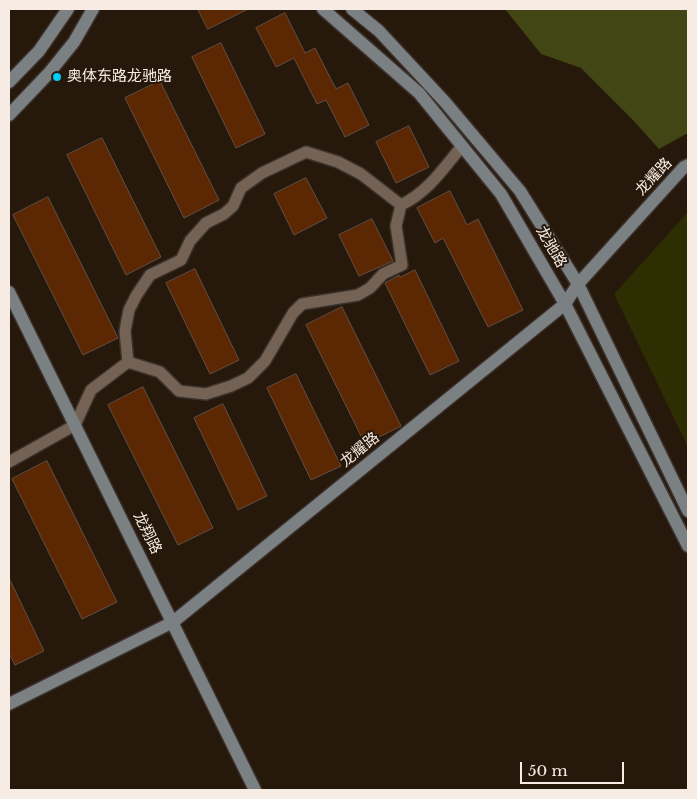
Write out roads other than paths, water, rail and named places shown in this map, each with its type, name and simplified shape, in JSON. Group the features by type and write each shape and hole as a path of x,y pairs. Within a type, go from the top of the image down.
{"main road":[{"path":"9,82 39,50 68,9"},
{"path":"9,114 56,65 74,42 93,9"},
{"name":"龙驰路","path":"323,9 419,93 501,194 565,304 688,546"},
{"name":"龙驰路","path":"352,9 379,31 438,95 520,191 578,284 688,511"},
{"name":"龙耀路","path":"9,704 173,622 565,304 578,284 688,165"},
{"name":"龙翔路","path":"9,292 255,790"}],"street":[{"path":"401,205 416,198 430,185 462,146"},
{"path":"128,362 125,331 130,310 136,296 150,275 181,260 190,241 206,223 224,214 233,206 242,188 262,173 306,152 338,162 361,174 401,205"},
{"path":"128,362 160,372 180,391 206,394 248,378 265,362 293,312 302,304 358,295 370,288 383,274 402,265 396,226 401,205"},
{"path":"9,462 75,425 91,390 128,362"}],"place":[{"name":"奥体东路龙驰路","path":"57,77"}]}
